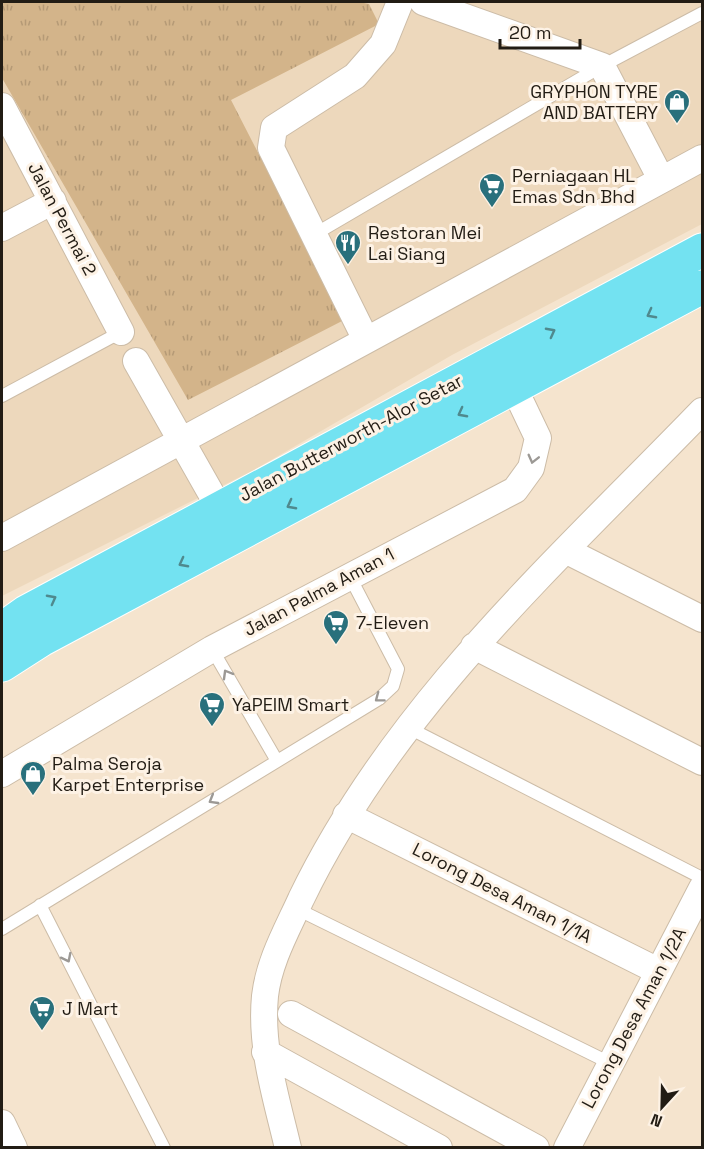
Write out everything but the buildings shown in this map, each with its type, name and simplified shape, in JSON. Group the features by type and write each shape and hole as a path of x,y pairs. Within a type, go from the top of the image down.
{"main road":[{"name":"Jalan Butterworth-Alor Setar","path":"2,665 227,522 506,372 702,250"},
{"name":"Jalan Butterworth-Alor Setar","path":"506,372 702,287"},
{"name":"Jalan Butterworth-Alor Setar","path":"2,628 26,612 227,522"}],"street":[{"path":"366,340 271,148 274,128 355,76 383,44 400,2"},
{"path":"423,2 602,66 661,179"},
{"name":"Jalan Permai 2","path":"2,106 121,332"},
{"path":"2,538 702,158"},
{"path":"2,228 53,201"},
{"path":"136,361 227,522"},
{"name":"Jalan Palma Aman 1","path":"2,774 212,649 349,575 515,490 531,468 538,438 506,372"},
{"path":"288,1148 265,1052 265,995 271,963 346,815 406,727 474,646 702,411"},
{"path":"567,550 702,619"},
{"path":"474,646 702,762"},
{"name":"Lorong Desa Aman 1/1A","path":"346,815 658,971"},
{"name":"Lorong Desa Aman 1/2A","path":"567,1148 702,888"},
{"path":"291,1014 536,1148"},
{"path":"265,1052 439,1148"},
{"path":"2,1123 14,1148"}],"lane":[{"path":"315,234 602,66 702,13"},
{"path":"2,396 121,332"},
{"path":"2,929 379,699 393,686 398,669 349,575"},
{"path":"212,649 277,761"},
{"path":"406,727 702,878"},
{"path":"40,905 164,1148"},
{"path":"297,909 610,1064"}],"shaded area":[{"path":"2,2 702,2 702,224 452,355 254,470 2,596"}],"green space":[{"path":"2,2 359,2 369,4 379,24 231,100 344,320 188,400 2,78"}],"place":[{"name":"GRYPHON TYRE AND BATTERY","path":"677,125"},
{"name":"Perniagaan HL Emas Sdn Bhd","path":"492,209"},
{"name":"Restoran Mei Lai Siang","path":"348,266"},
{"name":"7-Eleven","path":"336,646"},
{"name":"YaPEIM Smart","path":"212,728"},
{"name":"Palma Seroja Karpet Enterprise","path":"33,797"},
{"name":"J Mart","path":"42,1032"}]}
